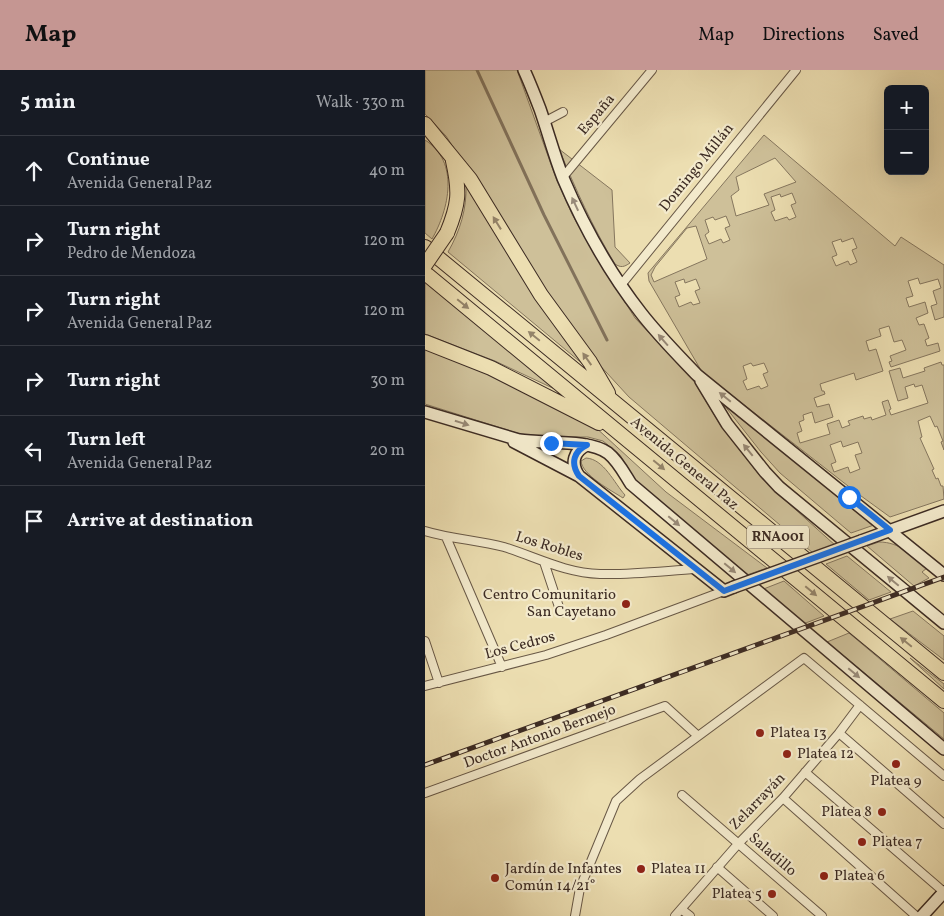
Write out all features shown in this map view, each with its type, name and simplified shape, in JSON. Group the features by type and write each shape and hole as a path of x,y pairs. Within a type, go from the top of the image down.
{"highway":[{"path":"425,124 478,192 541,295 590,362 612,400"},
{"path":"425,133 439,140"},
{"path":"425,265 447,233 457,203 458,184 451,155"},
{"name":"Avenida General Paz","path":"425,247 944,673"},
{"name":"Avenida General Paz","path":"425,272 944,701"},
{"path":"425,342 491,368 622,434"}],"street":[{"path":"524,70 563,177 588,231 621,285 665,342 697,375 944,575"},
{"path":"534,70 540,110"},
{"name":"España","path":"563,177 652,70"},
{"name":"Domingo Millán","path":"621,285 796,70"},
{"path":"544,122 563,112"},
{"path":"697,375 727,424 779,487 944,623"},
{"path":"425,412 499,435 535,442 587,445 599,447 609,453 631,484 944,749"},
{"path":"499,435 579,476 696,569 729,589 944,512"},
{"path":"579,476 574,464 574,458 581,448 587,445"},
{"name":"Los Robles","path":"425,531 446,537 474,540 505,548 574,571 600,574 696,569"},
{"path":"446,537 502,667"},
{"path":"544,562 561,613"},
{"name":"Los Cedros","path":"425,686 534,659 606,636 729,589"},
{"path":"425,641 439,683"},
{"path":"575,916 580,888 616,802 640,779 804,658 944,776"},
{"name":"Zelarrayán","path":"675,916 737,844 783,798 860,705"},
{"name":"Doctor Antonio Bermejo","path":"425,793 665,706 698,736"},
{"path":"839,732 944,824"},
{"path":"805,772 944,892 922,916"},
{"name":"Saladillo","path":"682,795 822,916"},
{"path":"783,798 916,916"},
{"path":"717,867 773,916"},
{"path":"681,909 690,916"}],"shaded area":[{"path":"425,70 517,70 557,181 572,214 635,318 692,378 721,426 760,476 836,546 813,553 629,397 595,360 568,324 446,136 425,114"},
{"path":"764,135 895,246 901,237 944,265 944,317 935,320 931,306 937,304 933,291 941,288 938,279 920,284 918,278 908,281 913,296 906,298 909,307 925,302 928,313 916,318 919,325 924,324 929,338 925,340 927,346 938,343 940,351 891,367 889,362 892,361 890,356 906,350 902,340 894,342 889,326 879,329 881,336 866,341 869,351 876,349 883,371 856,380 854,373 820,384 825,394 814,398 817,407 829,404 833,417 815,423 812,412 803,415 804,420 799,422 802,431 797,433 800,443 830,434 827,424 839,420 842,428 850,425 848,421 863,416 864,419 871,417 872,420 886,415 882,402 888,400 891,415 928,403 922,385 915,387 914,384 905,387 908,398 898,401 889,371 900,368 903,378 925,371 924,368 941,362 944,365 944,450 941,442 943,441 937,426 935,427 930,416 918,421 922,437 920,438 934,469 932,470 936,479 938,478 941,486 943,486 944,499 890,517 857,493 702,372 649,281 648,273","holes":["775,158 796,182 764,194 769,205 736,216 731,196 739,190 736,177","792,193 796,203 791,205 796,217 789,220 787,217 775,221 771,212 775,210 771,197 780,194 781,197","726,216 730,226 725,228 730,240 723,243 721,239 709,244 705,235 709,232 705,220 713,217 715,220","696,226 707,259 654,282 651,275 655,267 687,228","853,238 857,248 852,250 857,262 850,265 848,261 836,266 832,257 837,255 832,242 841,239 842,242","684,279 685,283 696,279 700,289 695,291 700,303 693,305 691,302 679,307 675,297 680,295 675,282","751,363 753,366 764,363 768,372 763,374 768,386 761,389 759,386 747,390 743,381 747,379 743,366","841,441 843,447 858,442 862,453 855,455 860,469 850,473 848,467 834,472 831,464 836,462 830,445"]},
{"path":"425,140 436,149 443,161 447,173 448,186 443,214 432,239 425,233"},
{"path":"559,149 612,190 615,247 630,263 624,266 615,264 585,208"},
{"path":"466,184 584,365 448,252 462,220"},
{"path":"425,280 561,392 495,361 425,334"},
{"path":"425,348 491,373 593,425 666,492 767,568 744,576 697,532 636,481 620,455 603,441 588,437 552,437 520,434 425,404"},
{"path":"724,405 874,525 851,533 780,473"},
{"path":"586,458 592,459 608,472 625,495 623,498 586,472 581,461"},
{"path":"879,542 893,544 905,550 927,568 922,572 929,578 914,586 867,546"},
{"path":"847,556 891,592 869,600 826,564"},
{"path":"784,581 824,616 803,624 761,590"},
{"path":"913,611 944,636 944,660 890,619"},
{"path":"849,633 944,713 944,739 827,642"},
{"path":"910,658 944,684 944,689"}],"waterway":[{"path":"477,70 544,215 607,340"}],"railway":[{"path":"425,765 944,577"}],"place":[{"name":"Centro Comunitario San Cayetano","path":"626,604"},
{"name":"Platea 13","path":"760,733"},
{"name":"Platea 12","path":"787,754"},
{"name":"Platea 9","path":"896,764"},
{"name":"Platea 8","path":"882,812"},
{"name":"Platea 7","path":"862,842"},
{"name":"Platea 11","path":"641,869"},
{"name":"Platea 6","path":"824,876"},
{"name":"Jardín de Infantes Común 14/21°","path":"495,878"},
{"name":"Platea 5","path":"772,894"}],"route":[{"path":"551,443 587,445 577,452 574,458 575,471 579,476 724,591 890,530 849,497"}]}
